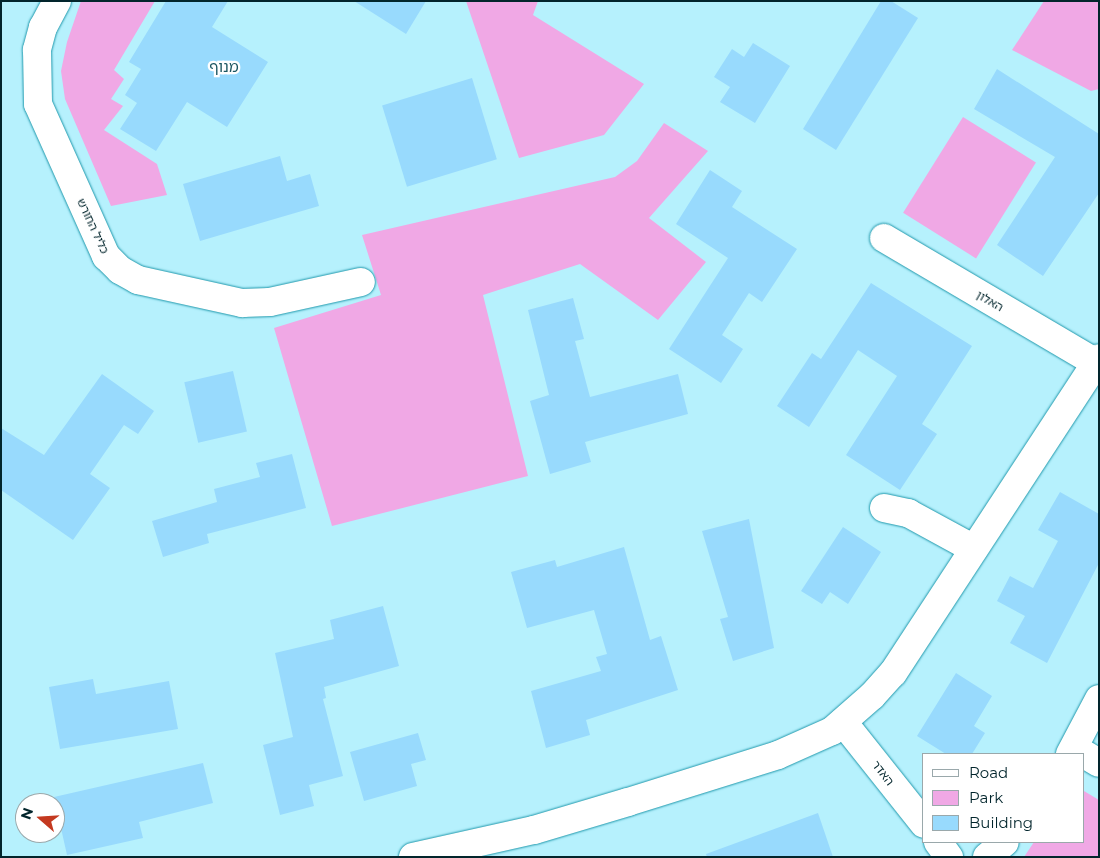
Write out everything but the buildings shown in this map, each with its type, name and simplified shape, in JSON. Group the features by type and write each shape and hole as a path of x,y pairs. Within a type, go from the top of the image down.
{"street":[{"name":"כליל החורש","path":"57,1 43,27 37,50 38,104 106,256 120,270 138,280 242,303 270,302 361,282"},
{"name":"האלון","path":"884,238 1097,360"},
{"path":"413,857 534,830 778,755 809,743 843,722 893,673 1097,360"},
{"path":"884,508 908,513 974,549"},
{"path":"1078,753 1099,699"},
{"name":"האדר","path":"843,722 922,821"},
{"path":"1085,756 1099,763"},
{"path":"939,843 950,857"},
{"path":"986,857 1004,843"}],"green space":[{"path":"81,1 155,1 114,70 124,79 111,99 123,106 104,130 157,164 167,195 111,206 65,99 61,71 67,42"},
{"path":"466,1 538,1 533,15 644,84 604,135 519,158"},
{"path":"1044,1 1099,1 1099,89 1091,91 1012,50"},
{"path":"963,117 1036,163 976,258 903,213"},
{"path":"664,123 708,151 649,218 706,262 658,320 580,264 483,295 528,476 332,526 274,328 381,295 362,235 615,177 637,161"},
{"path":"1085,792 1099,800 1099,857 1024,857 1033,843 1085,843"}],"district":[{"name":"מנוף","path":"224,67"}]}
